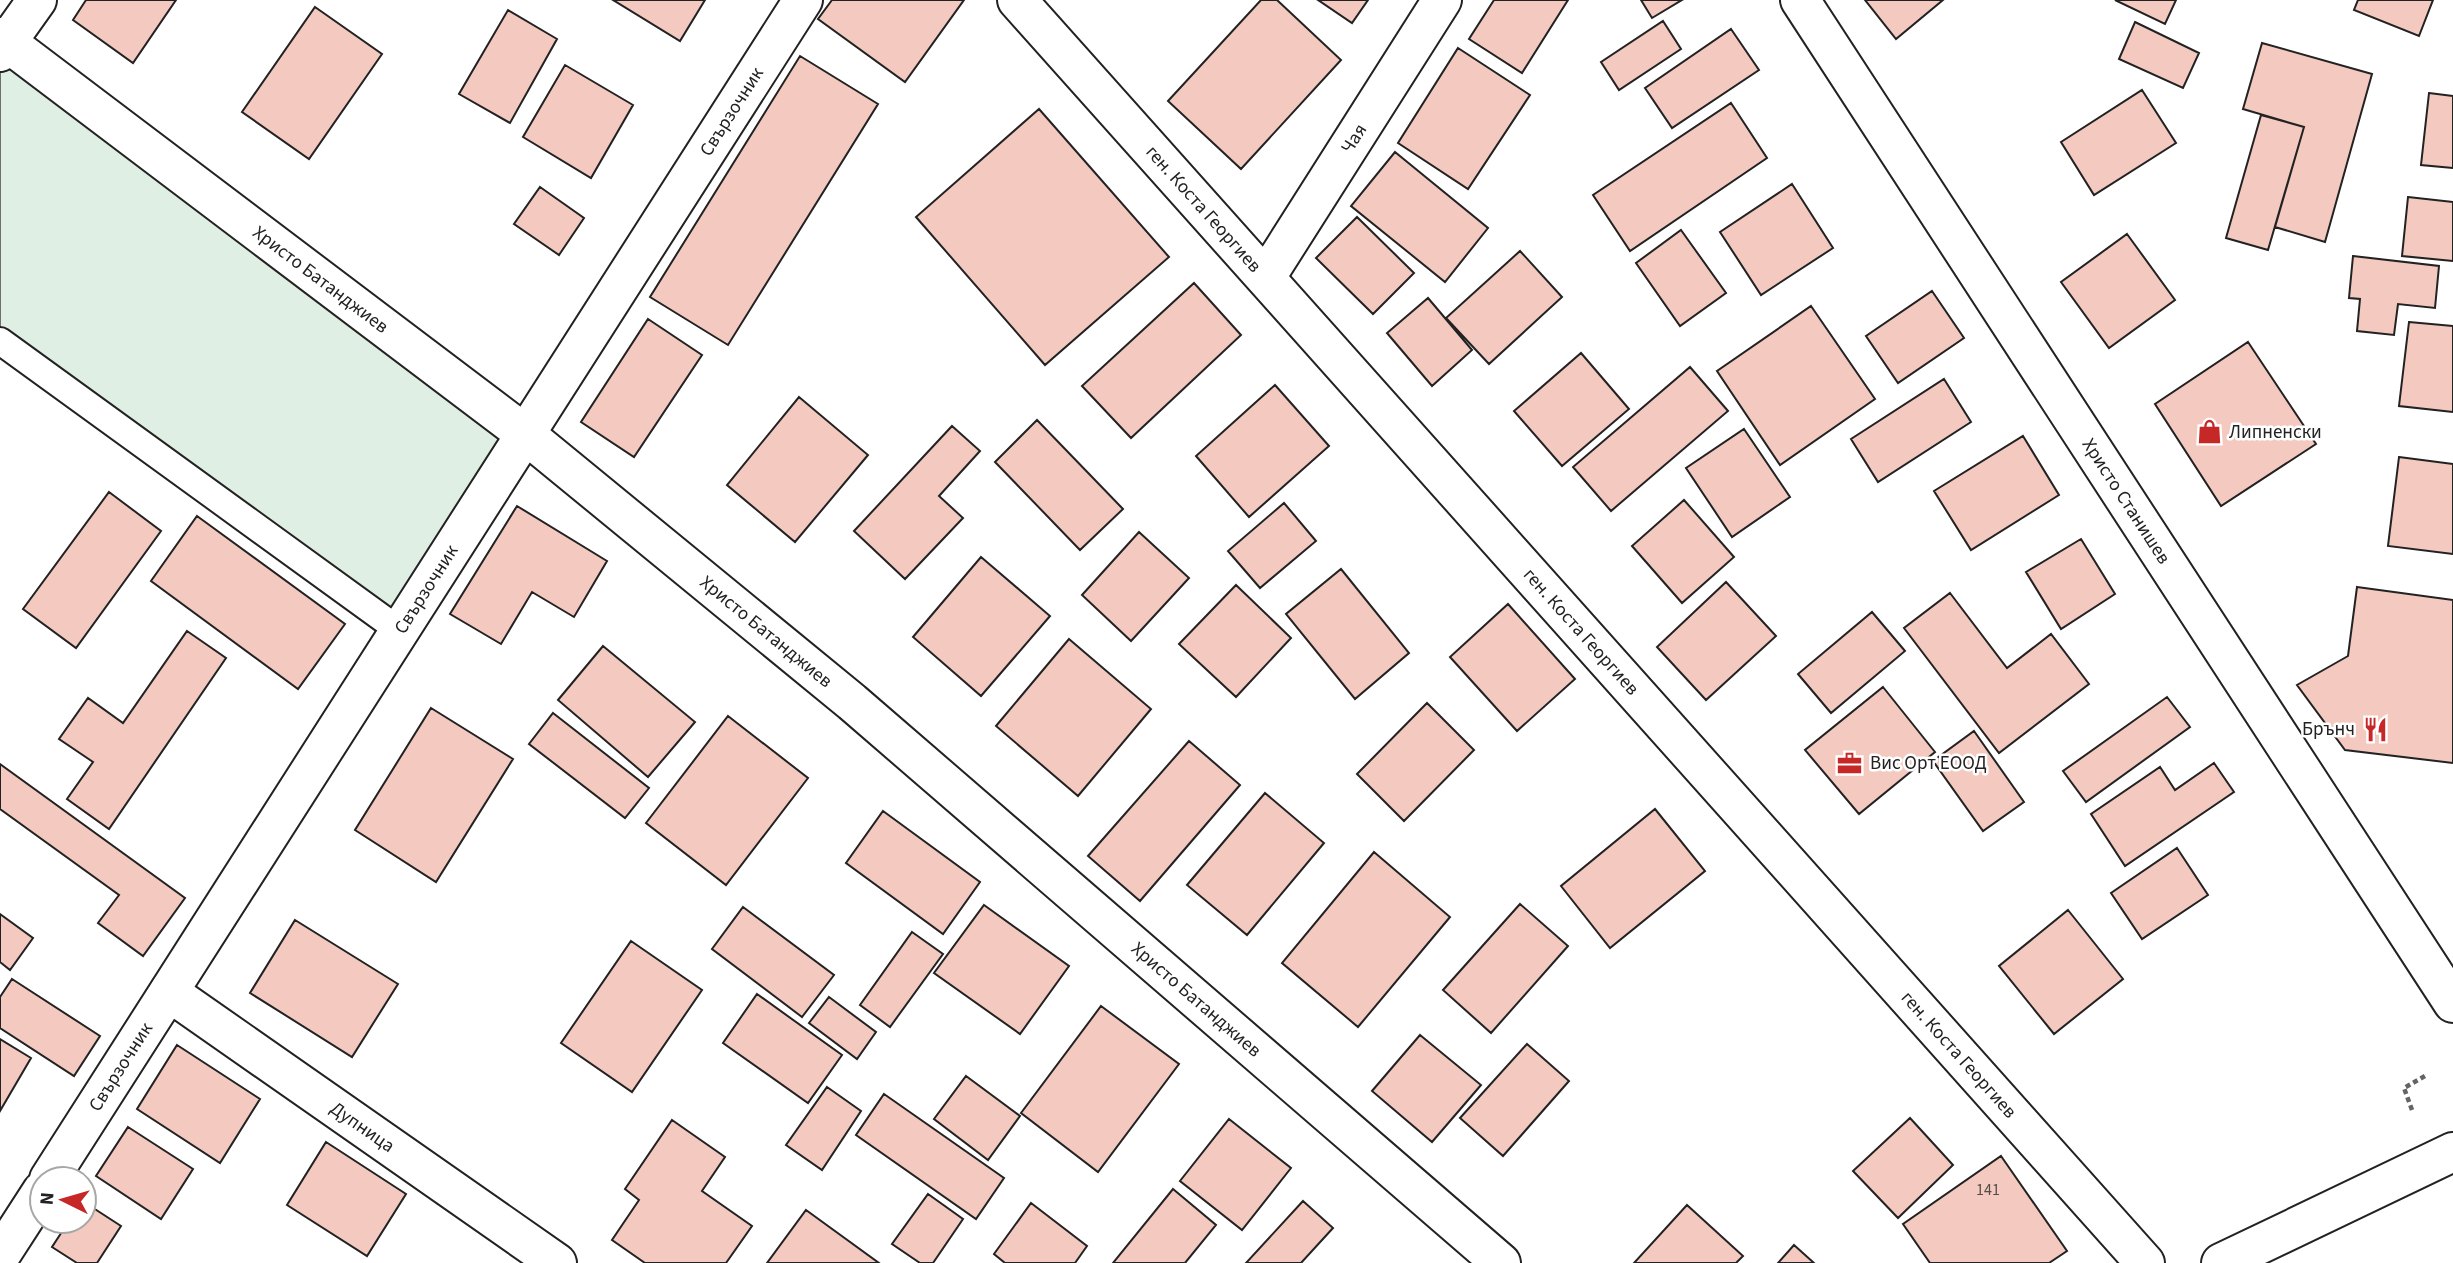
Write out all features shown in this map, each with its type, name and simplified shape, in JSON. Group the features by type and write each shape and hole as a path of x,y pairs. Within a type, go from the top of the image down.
{"street":[{"path":"2,44 37,0"},
{"name":"Свързочник","path":"58,1165 803,0"},
{"name":"ген. Коста Георгиев","path":"1017,0 2145,1263"},
{"name":"Чая","path":"1266,277 1442,0"},
{"name":"Христо Станишев","path":"1800,0 2448,986"},
{"name":"Христо Батанджиев","path":"2,44 525,434 852,702 1501,1263"},
{"name":"Дупница","path":"169,992 557,1263"},
{"path":"2221,1263 2453,1152"},
{"path":"0,1256 28,1213"}],"lane":[{"path":"0,341 400,631"}],"path":[{"path":"2412,1110 2404,1088 2426,1076"}],"green space":[{"path":"0,52 525,434 400,631 0,341"}],"building":[{"path":"86,0 176,0 133,63 73,20"},
{"path":"613,0 705,0 680,41"},
{"path":"832,0 964,0 905,82 818,19"},
{"path":"1261,0 1277,0 1341,60 1241,169 1168,101"},
{"path":"1318,0 1368,0 1352,23"},
{"path":"1494,0 1568,0 1522,73 1469,39"},
{"path":"1641,0 1682,0 1652,18"},
{"path":"1865,0 1943,0 1896,39"},
{"path":"2115,0 2176,0 2165,24"},
{"path":"2358,0 2433,0 2419,36 2354,10"},
{"path":"315,7 382,54 309,159 242,112"},
{"path":"508,10 557,39 510,123 459,94"},
{"path":"1663,21 1681,49 1619,90 1601,62"},
{"path":"2135,22 2199,53 2183,88 2119,59"},
{"path":"1731,29 1759,70 1672,128 1645,88"},
{"path":"2262,43 2372,74 2325,242 2275,227 2304,127 2243,109"},
{"path":"1458,48 1530,95 1468,189 1398,143"},
{"path":"800,56 878,104 728,345 650,297"},
{"path":"565,65 633,105 591,178 523,137"},
{"path":"2142,90 2176,143 2094,195 2061,142"},
{"path":"2429,93 2453,96 2453,168 2421,165"},
{"path":"1731,103 1767,158 1630,251 1593,195"},
{"path":"1039,109 1169,257 1045,365 916,217"},
{"path":"2261,115 2304,127 2268,250 2226,238"},
{"path":"1395,152 1488,228 1445,282 1351,206"},
{"path":"1792,184 1833,248 1761,295 1720,232"},
{"path":"540,187 584,218 559,255 514,224"},
{"path":"2408,197 2453,202 2453,261 2402,256"},
{"path":"1357,217 1414,273 1373,314 1316,258"},
{"path":"1681,230 1726,293 1680,326 1636,263"},
{"path":"2127,234 2175,300 2109,348 2061,282"},
{"path":"1520,251 1562,297 1489,364 1446,318"},
{"path":"2353,256 2439,266 2435,308 2398,304 2394,335 2357,331 2360,299 2349,298"},
{"path":"1194,283 1241,335 1131,438 1082,386"},
{"path":"1932,291 1964,338 1898,383 1866,336"},
{"path":"1428,298 1472,350 1432,386 1387,333"},
{"path":"1811,306 1875,399 1780,465 1717,371"},
{"path":"648,319 702,355 634,457 581,422"},
{"path":"2409,322 2453,326 2453,412 2399,406"},
{"path":"2248,342 2316,444 2221,506 2155,404"},
{"path":"1581,353 1629,409 1562,466 1514,411"},
{"path":"1690,367 1728,411 1611,511 1573,467"},
{"path":"1944,379 1971,422 1878,482 1851,439"},
{"path":"1275,385 1329,446 1249,517 1196,456"},
{"path":"799,397 868,455 795,542 727,485"},
{"path":"1037,420 1123,509 1080,550 995,462"},
{"path":"952,426 980,451 939,496 963,518 905,579 854,531"},
{"path":"1744,429 1790,497 1732,537 1686,468"},
{"path":"2023,436 2059,495 1971,550 1934,491"},
{"path":"2399,457 2453,464 2453,554 2388,546"},
{"path":"109,492 161,531 76,648 23,609"},
{"path":"1684,500 1734,557 1682,603 1632,546"},
{"path":"1284,503 1316,541 1260,588 1228,551"},
{"path":"517,506 607,561 574,617 532,592 501,644 450,614"},
{"path":"197,516 345,624 298,689 151,581"},
{"path":"1139,532 1189,578 1131,641 1082,595"},
{"path":"2081,539 2115,594 2061,629 2026,572"},
{"path":"981,557 1050,616 981,696 913,637"},
{"path":"1341,569 1409,653 1355,699 1286,614"},
{"path":"1726,582 1776,636 1706,700 1657,647"},
{"path":"1236,585 1291,638 1236,697 1179,644"},
{"path":"2357,587 2453,600 2453,763 2345,750 2297,685 2348,656"},
{"path":"1950,593 2007,668 2051,634 2089,684 1999,753 1904,628"},
{"path":"1508,604 1575,679 1517,731 1450,657"},
{"path":"1872,612 1905,651 1831,713 1798,674"},
{"path":"187,631 226,658 109,829 67,799 93,762 59,739 88,698 123,723"},
{"path":"1069,639 1151,709 1078,796 996,726"},
{"path":"603,646 695,722 648,777 558,700"},
{"path":"1883,687 1935,752 1859,814 1805,750"},
{"path":"2167,697 2190,727 2086,802 2063,771"},
{"path":"1427,703 1474,750 1404,821 1357,774"},
{"path":"431,708 513,759 436,882 355,830"},
{"path":"553,713 649,788 625,818 529,744"},
{"path":"728,716 808,778 726,885 646,823"},
{"path":"1974,731 2024,802 1983,831 1933,761"},
{"path":"1189,741 1240,785 1140,901 1088,856"},
{"path":"2214,763 2234,792 2125,866 2091,814 2160,767 2175,790"},
{"path":"0,764 185,898 143,956 98,923 119,895 0,809"},
{"path":"1265,793 1324,843 1247,935 1187,885"},
{"path":"1655,809 1705,871 1610,948 1561,886"},
{"path":"883,811 980,882 943,934 846,863"},
{"path":"2177,848 2208,895 2142,939 2111,893"},
{"path":"1374,852 1450,917 1358,1027 1282,963"},
{"path":"1520,904 1568,946 1491,1033 1443,990"},
{"path":"984,905 1069,966 1020,1034 934,973"},
{"path":"743,907 834,975 802,1017 712,949"},
{"path":"2068,910 2123,979 2054,1034 1999,966"},
{"path":"0,914 33,938 10,970 0,962"},
{"path":"295,920 398,984 352,1057 250,993"},
{"path":"912,932 943,954 890,1027 860,1005"},
{"path":"631,941 702,990 632,1092 561,1043"},
{"path":"12,979 100,1036 74,1076 0,1028 0,997"},
{"path":"757,994 842,1055 808,1103 723,1043"},
{"path":"829,997 876,1032 857,1059 809,1023"},
{"path":"1101,1006 1179,1064 1098,1172 1021,1113"},
{"path":"1420,1035 1481,1085 1432,1142 1372,1091"},
{"path":"0,1039 31,1058 0,1111"},
{"path":"1527,1044 1569,1081 1503,1156 1460,1118"},
{"path":"177,1045 260,1099 220,1163 137,1109"},
{"path":"966,1076 1020,1116 988,1160 934,1119"},
{"path":"827,1087 861,1111 822,1170 786,1145"},
{"path":"884,1094 1004,1178 976,1219 856,1135"},
{"path":"1910,1118 1953,1165 1898,1218 1853,1171"},
{"path":"1229,1119 1291,1168 1242,1230 1180,1181"},
{"path":"672,1120 725,1157 702,1191 752,1226 726,1263 645,1263 612,1240 639,1200 625,1189"},
{"path":"128,1127 193,1169 161,1219 98,1177 98,1173"},
{"path":"326,1142 406,1194 367,1256 287,1205"},
{"path":"2001,1156 2067,1251 2049,1263 1930,1263 1903,1224"},
{"path":"1173,1189 1216,1225 1185,1263 1113,1263"},
{"path":"928,1194 963,1219 933,1263 920,1263 892,1244"},
{"path":"1303,1201 1333,1228 1301,1263 1246,1263"},
{"path":"1031,1203 1087,1246 1075,1263 1005,1263 994,1254"},
{"path":"1687,1205 1743,1256 1736,1263 1634,1263"},
{"path":"806,1210 879,1263 767,1263"},
{"path":"98,1211 121,1226 97,1263 77,1263 52,1247 60,1235 98,1235"},
{"path":"1794,1245 1814,1263 1778,1263"}],"place":[{"name":"Липненски","path":"2209,432"},
{"name":"Брънч","path":"2375,729"},
{"name":"Вис Орт ЕООД","path":"1850,763"}]}
